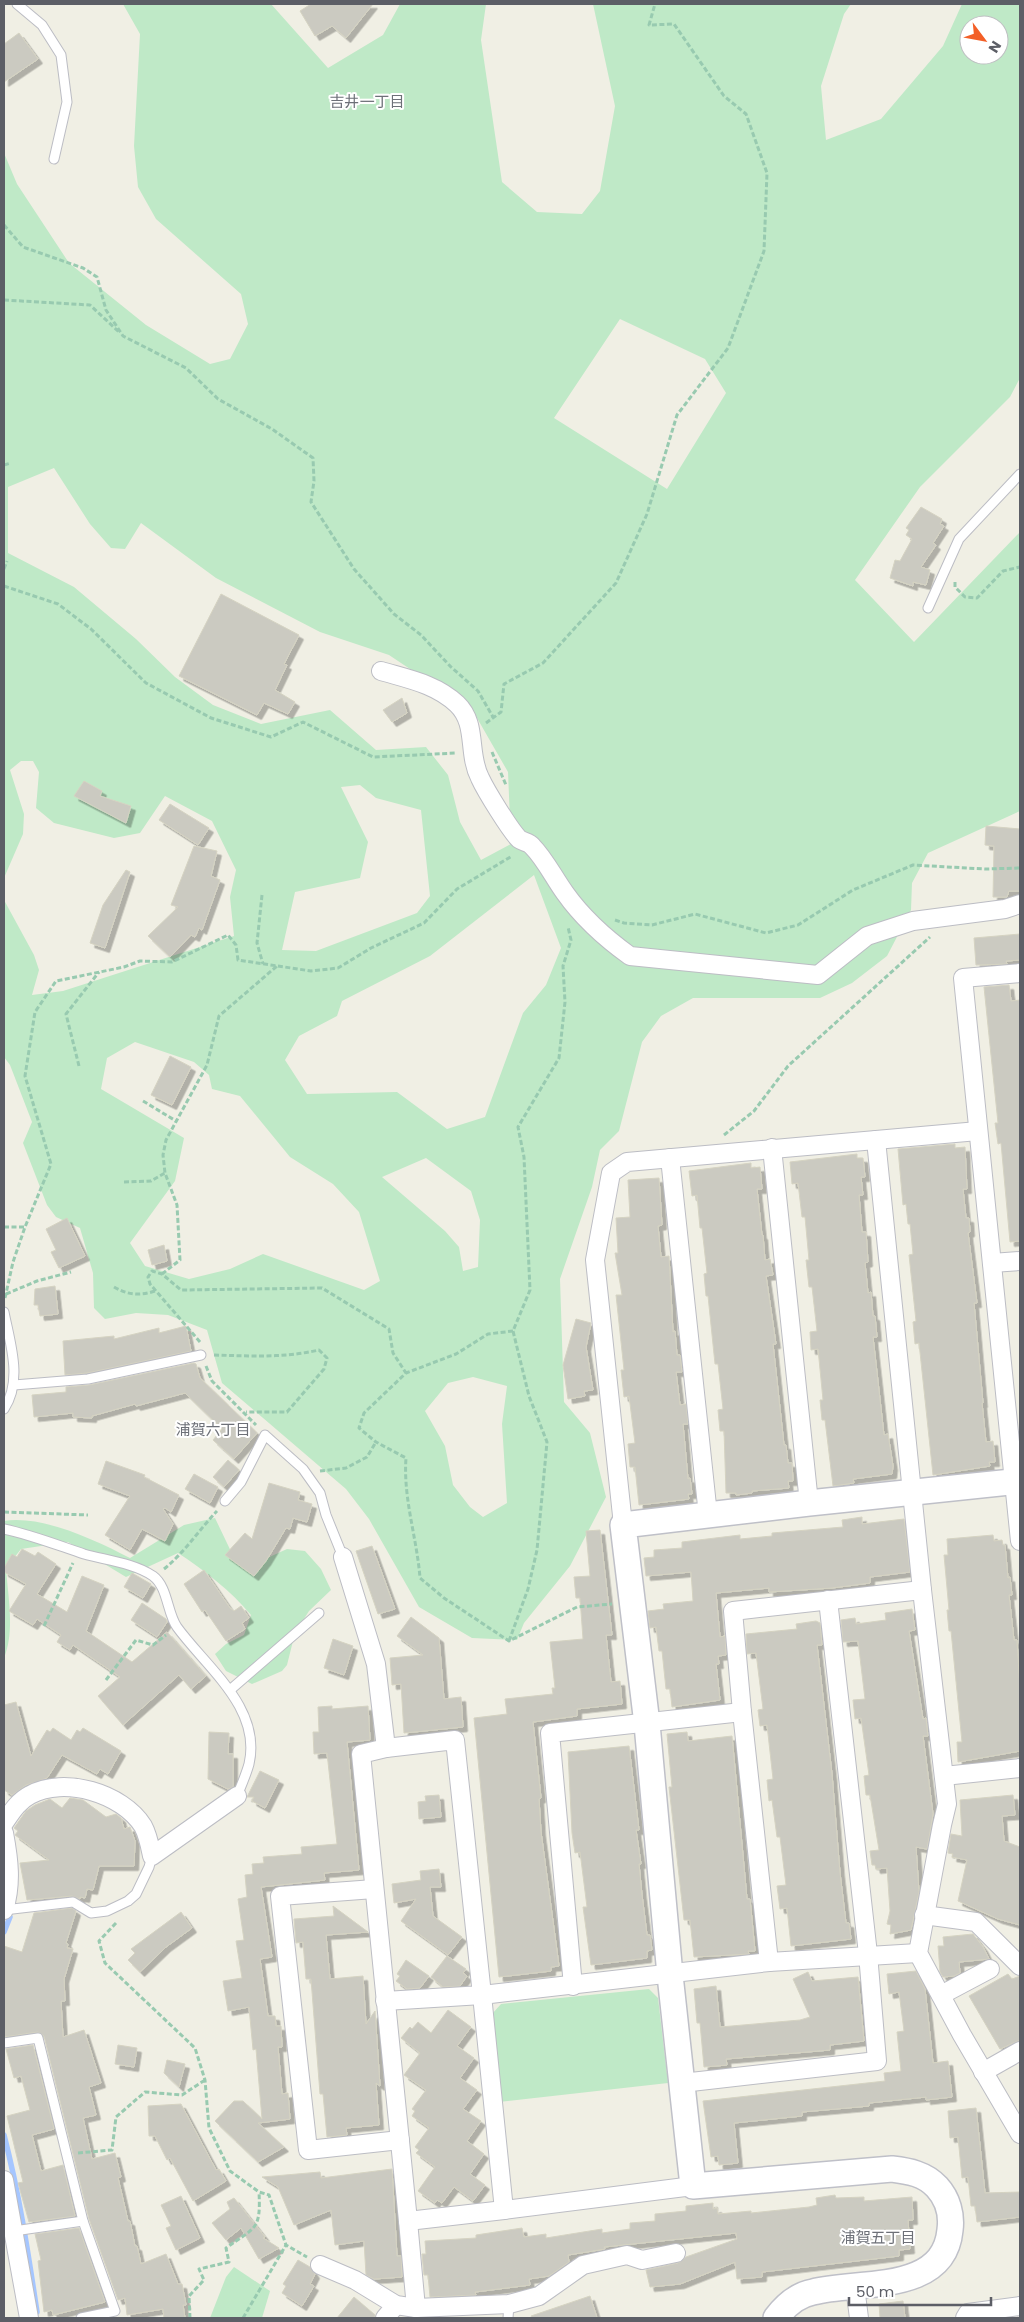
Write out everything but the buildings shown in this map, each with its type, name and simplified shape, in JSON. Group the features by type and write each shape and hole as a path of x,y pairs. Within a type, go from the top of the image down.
{"street":[{"path":"381,671 428,685 444,692 466,714 472,730 472,752 480,778 502,814 520,840 531,844 566,895 606,939 630,956 818,975 867,936 913,921 1005,909 1020,904"},
{"path":"1020,972 963,978 992,1263 1017,1482 1020,1541"},
{"path":"693,2186 670,1975 646,1724 595,1260 611,1173 627,1162 978,1131"},
{"path":"876,1140 922,1590 948,1804 918,1952 983,2072 1020,2134"},
{"path":"772,1148 809,1503"},
{"path":"670,1158 708,1515"},
{"path":"992,1263 1020,1261"},
{"path":"623,1525 809,1503 1017,1482"},
{"path":"343,1557 376,1664 386,1748"},
{"path":"769,1962 733,1611 922,1590"},
{"path":"682,2083 877,2061 868,1954 828,1600"},
{"path":"572,1986 550,1733 742,1712"},
{"path":"416,2308 361,1754 386,1748 455,1740 504,2210"},
{"path":"944,1776 1020,1768"},
{"path":"4,1823 19,1803 42,1789 68,1786 86,1789 116,1802 132,1814 142,1826 152,1856 237,1796"},
{"path":"4,1832 10,1875 9,1894 4,1910"},
{"path":"374,1889 280,1896 308,2150 400,2140"},
{"path":"924,1915 976,1922 1020,1966"},
{"path":"385,2001 482,1995 572,1986 769,1962 918,1952"},
{"path":"941,1996 990,1969"},
{"path":"983,2072 1020,2051"},
{"path":"408,2221 693,2186 892,2169 908,2171 930,2180 944,2196 950,2213 950,2239 938,2260 930,2269 910,2278 813,2292 793,2300 776,2318"},
{"path":"4,2180 29,2318"},
{"path":"320,2265 355,2280 390,2311 416,2308 508,2311 539,2296 584,2265 627,2255 642,2260 676,2253"},
{"path":"855,2287 859,2318"},
{"path":"965,2318 968,2313 1020,2306"}],"lane":[{"path":"17,4 42,25 61,55 67,102 54,158"},
{"path":"928,608 959,539 1020,474"},
{"path":"4,1312 12,1353 14,1385 4,1410"},
{"path":"14,1385 88,1379 201,1354"},
{"path":"225,1502 241,1482 265,1435 303,1469 320,1493 326,1515 343,1557"},
{"path":"4,1529 36,1536 78,1552 133,1567 154,1577 165,1596 176,1626 230,1690 247,1725 250,1745 249,1764 237,1796"},
{"path":"230,1690 319,1614"},
{"path":"4,1910 72,1902 91,1913 107,1911 128,1901 136,1894 149,1868 152,1856"},
{"path":"4,2043 38,2038 83,2221 116,2311 81,2318"},
{"path":"14,2231 83,2221"}],"path":[{"path":"484,725 500,712 504,684 543,663 616,583 647,514 677,415 728,348 764,251 767,173 746,114 724,96 674,24 649,25 655,4"},
{"path":"4,225 23,247 82,268 97,277 106,310 123,336"},
{"path":"4,300 90,305 123,336 186,368 218,399 272,429 313,458 314,481 311,502 354,569 394,614 421,635 478,691 493,717"},
{"path":"4,465 11,463"},
{"path":"4,569 7,561"},
{"path":"945,572 950,578 955,580 955,587 966,597 977,598 1003,571 1020,567"},
{"path":"4,586 58,604 91,629 146,683 211,718 271,737 303,722 373,757 472,752"},
{"path":"492,751 510,793"},
{"path":"4,1312 13,1262 25,1227 52,1164 25,1076 34,1012 56,981 140,961 172,962 228,935 236,946 238,960 311,971 338,968 371,948 424,923 457,889 531,844"},
{"path":"608,917 624,924 652,926 695,914 766,933 798,925 853,890 913,865 985,869 1020,868"},
{"path":"262,895 257,943 263,964"},
{"path":"510,1642 528,1589 537,1550 547,1442 529,1396 513,1331 530,1290 524,1157 518,1127 559,1058 565,1002 563,966 570,940 567,921"},
{"path":"698,1155 754,1111 788,1066 930,937 939,935"},
{"path":"162,1274 180,1260 177,1204 165,1172 163,1156 166,1140 208,1065 219,1016 277,966"},
{"path":"79,1066 66,1014 100,972"},
{"path":"143,1101 176,1121"},
{"path":"124,1182 151,1181 165,1172"},
{"path":"4,1227 25,1227"},
{"path":"265,1435 245,1412 212,1382 201,1354 203,1345 155,1291 150,1284 149,1274 156,1271 182,1290 322,1288 389,1329 393,1352 406,1372"},
{"path":"6,1294 36,1282 71,1272"},
{"path":"114,1287 129,1293 146,1294 155,1291"},
{"path":"510,1642 444,1598 420,1578 418,1556 409,1510 405,1471 406,1458 376,1442 359,1428 364,1412 406,1372 456,1354 488,1334 513,1331"},
{"path":"201,1354 271,1356 297,1355 319,1350 327,1358 324,1369 287,1412 245,1412"},
{"path":"309,1477 318,1471 346,1468 367,1457 376,1442"},
{"path":"154,1577 179,1557 225,1502"},
{"path":"4,1512 88,1515"},
{"path":"44,1626 78,1552"},
{"path":"510,1642 577,1608 632,1602"},
{"path":"106,1680 136,1640 153,1645 176,1626"},
{"path":"117,1922 99,1941 106,1963 195,2048 205,2080 209,2128 230,2171 259,2192 269,2196 286,2246 320,2265"},
{"path":"68,2154 112,2150 116,2117 145,2092 182,2095 205,2080"},
{"path":"190,2318 189,2296 204,2280 200,2269 229,2262 226,2248 257,2225 260,2216 259,2192"},
{"path":"243,2318 286,2246"}],"green space":[{"path":"123,4 271,4 328,68 383,35 400,4 486,4 481,40 502,182 537,212 582,214 600,191 615,106 593,4 851,4 844,14 821,86 826,140 881,119 943,46 962,4 1020,4 1020,378 1010,397 920,487 855,580 914,642 1020,532 1020,811 928,853 912,883 911,910 887,956 852,983 820,998 693,998 661,1016 642,1042 619,1131 600,1150 592,1187 560,1279 564,1402 590,1433 606,1497 570,1566 524,1623 517,1640 472,1638 419,1607 369,1519 346,1489 222,1383 207,1330 168,1315 136,1313 105,1319 94,1308 93,1273 80,1228 56,1217 47,1205 23,1143 32,1122 10,1065 4,1057 4,900 34,955 39,970 32,995 63,991 234,936 230,897 236,870 212,821 165,796 140,833 114,838 54,823 36,808 39,772 33,761 21,761 10,770 24,814 23,834 4,878 4,153 17,184 69,263 146,325 210,364 230,359 248,324 241,294 156,219 138,187 134,146 140,34","holes":["620,319 705,359 726,393 667,489 554,418","54,468 90,524 111,548 125,549 141,523 216,578 320,632 389,655 473,711 508,772 511,844 481,860 460,822 448,775 426,747 376,750 330,710 261,724 213,705 175,677 136,639 74,587 8,553 8,487","360,785 376,798 421,810 430,896 417,913 316,951 282,950 295,892 360,878 368,842 341,787","534,875 561,948 546,985 523,1013 485,1117 447,1129 397,1092 307,1094 285,1060 299,1036 337,1016 342,1001 430,956","135,1042 194,1062 209,1075 212,1089 240,1096 290,1157 333,1184 359,1212 380,1281 364,1290 263,1254 230,1269 189,1279 145,1266 130,1243 175,1181 184,1138 101,1089 107,1058","426,1158 471,1191 480,1220 478,1267 463,1271 459,1247 445,1231 382,1177","473,1377 507,1386 502,1424 507,1503 483,1517 470,1507 453,1485 445,1446 425,1411 448,1383"]},
{"path":"215,1518 237,1564 252,1565 287,1549 305,1551 321,1569 331,1590 309,1611 295,1633 287,1665 282,1671 252,1684 226,1671 215,1654 226,1644 244,1635 251,1615 217,1581 178,1553 126,1577 68,1542 21,1549 6,1568 10,1625 4,1658 4,1521 19,1520 52,1525 85,1537 130,1558 184,1525"},
{"path":"649,1989 658,1998 668,2083 499,2102 492,2014 501,2004"},
{"path":"234,2267 270,2291 262,2318 210,2318 226,2277"}],"waterway":[{"path":"4,1932 10,1917"},
{"path":"4,2135 19,2201 37,2312"}],"district":[{"name":"吉井一丁目","path":"367,101"},
{"name":"浦賀六丁目","path":"213,1429"},
{"name":"浦賀五丁目","path":"878,2237"}]}
